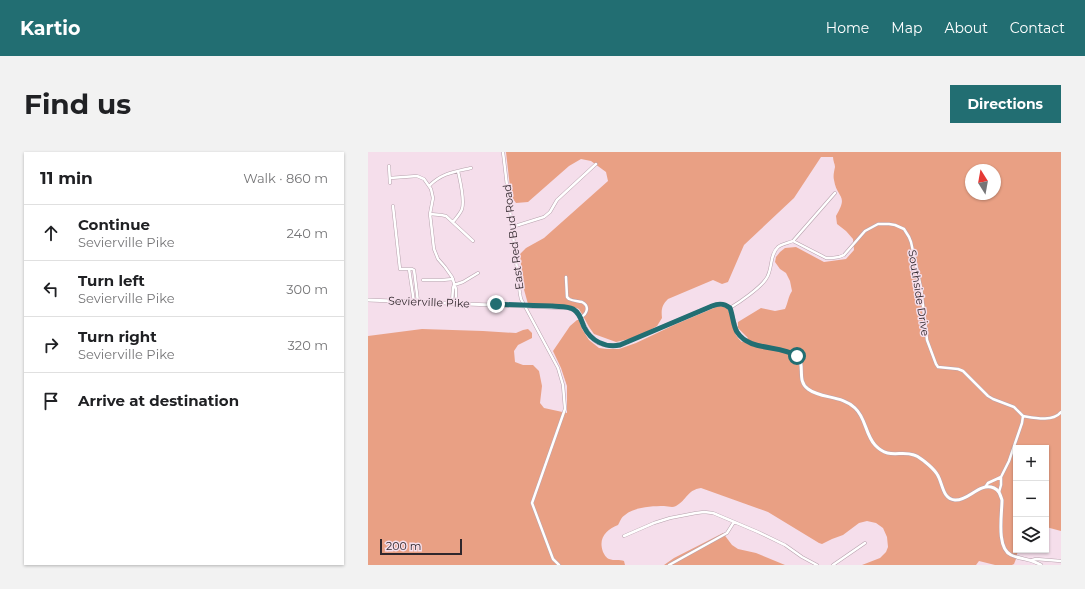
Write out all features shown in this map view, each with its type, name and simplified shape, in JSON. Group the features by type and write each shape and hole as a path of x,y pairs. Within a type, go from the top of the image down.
{"street":[{"name":"East Red Bud Road","path":"503,152 521,299 558,368 564,389 565,409 532,503 553,559 559,565"},
{"path":"512,227 544,218 550,212 557,200 596,164"},
{"path":"389,166 390,183"},
{"path":"429,186 444,175 470,168"},
{"path":"453,222 459,215 462,208 458,171"},
{"path":"390,178 416,176 424,179 431,189 433,198 430,214 436,255 453,279 454,285 452,288 454,303"},
{"path":"730,308 763,282 769,275 775,251 779,247 793,241 835,193"},
{"path":"393,206 400,269 414,270 418,302"},
{"path":"430,214 446,216 473,241"},
{"name":"Southside Drive","path":"793,241 826,258 832,258 844,255 865,231 878,224 895,225 904,229 911,242 921,288 928,345 936,364 938,367 958,369 988,396 1014,408 1023,416"},
{"path":"409,269 414,302"},
{"path":"454,285 463,282 478,273"},
{"path":"566,277 568,299 585,304 587,312 581,317 585,329 593,338 605,346 620,345 717,304 723,304 730,308 736,330 744,339 753,344 791,353 797,356 800,361 803,382 808,390 844,401 853,406 861,415 869,436 876,446 889,453 912,454 921,459 936,473 943,491 949,498 955,500 963,499 978,489 986,486 988,483 1001,477"},
{"path":"423,280 453,279"},
{"name":"Sevierville Pike","path":"368,300 569,308 574,310 581,317"},
{"path":"999,492 1001,477 1009,461 1023,416 1047,418 1058,416 1061,412"},
{"path":"986,486 995,488 999,492 1002,502 1002,539 1004,549 1012,555 1032,560 1061,561"},
{"path":"624,536 670,518 696,513 713,513 785,545 817,565"},
{"path":"669,565 727,533 734,522"},
{"path":"833,565 865,543"},
{"path":"1032,560 1040,565 1041,560"}],"shaded area":[{"path":"506,152 1061,152 1061,531 1049,528 1049,445 1013,445 1013,553 1017,553 1014,564 1012,565 995,565 979,561 976,565 862,565 880,558 886,552 888,547 887,537 883,528 876,523 867,521 859,523 843,535 822,544 768,512 701,488 690,493 680,504 674,507 649,507 633,510 622,518 618,525 610,529 604,535 602,539 602,547 606,557 613,560 624,561 625,565 368,565 368,336 422,329 516,333 528,329 532,333 532,338 518,345 514,351 515,362 523,365 533,365 539,371 542,386 540,403 544,408 567,413 567,386 553,351 570,326 577,320 579,320 582,329 589,340 599,348 619,349 636,343 721,305 727,308 734,330 742,342 748,338 738,328 738,322 761,308 775,311 785,309 786,307 792,291 790,281 786,273 780,269 775,262 776,257 780,252 785,248 796,247 824,262 846,259 854,250 853,239 837,224 836,216 842,204 842,200 835,186 835,167 833,157 821,157 794,198 744,245 728,282 722,284 713,280 668,299 663,305 662,318 657,326 638,337 616,342 594,334 579,309 570,306 528,304 523,286 520,254 526,248 544,238 608,181 606,172 591,161 581,159 569,166 528,202 516,203 511,196"},
{"path":"723,533 732,545 738,549 756,553 785,565 664,565 674,558"}],"route":[{"path":"496,304 572,308 579,314 585,329 593,338 605,346 616,346 712,306 726,304 730,308 736,330 741,337 753,344 795,354 797,356"}]}
